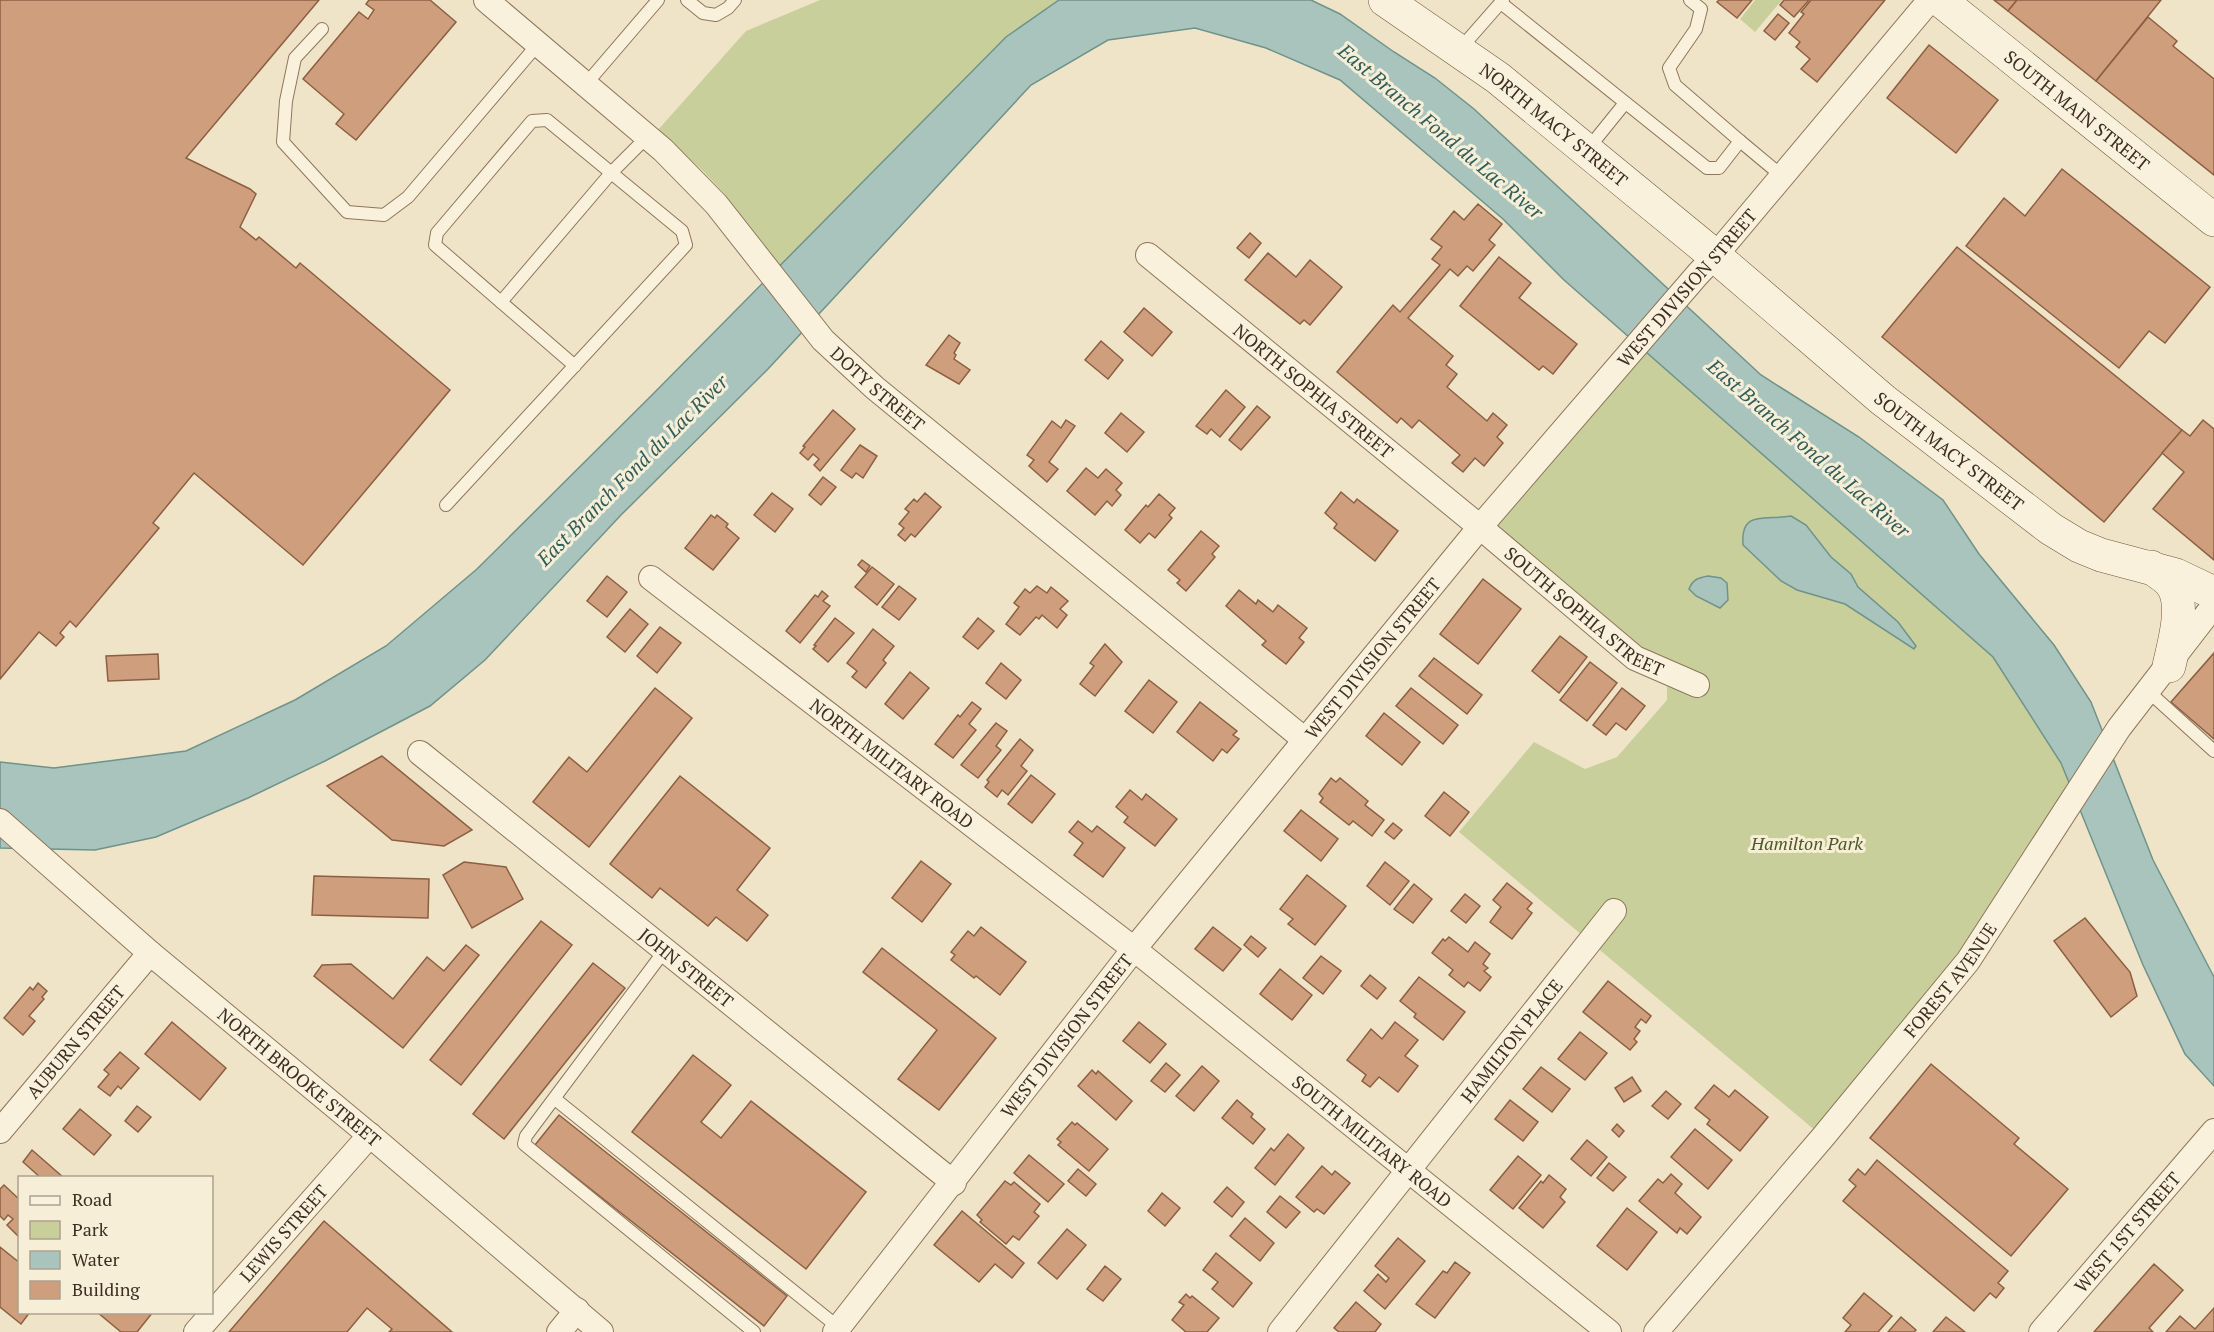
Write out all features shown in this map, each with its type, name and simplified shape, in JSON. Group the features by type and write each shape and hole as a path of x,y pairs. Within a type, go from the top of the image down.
{"main road":[{"name":"NORTH MACY STREET","path":"1385,0 1498,78 1715,256"},
{"name":"SOUTH MAIN STREET","path":"1940,0 2214,220"},
{"name":"SOUTH MACY STREET","path":"1715,256 1883,400 2051,529 2079,546 2101,555 2176,575 2214,593"},
{"path":"2151,567 2171,584 2177,601 2177,626 2169,666"}],"street":[{"name":"DOTY STREET","path":"486,0 647,137 716,204 823,340 875,388 1305,740"},
{"name":"WEST DIVISION STREET","path":"837,1330 954,1183 1134,949 1480,527 1715,256 1930,0"},
{"name":"NORTH SOPHIA STREET","path":"1148,255 1480,527"},
{"name":"SOUTH SOPHIA STREET","path":"1480,527 1635,658 1697,685"},
{"name":"NORTH MILITARY ROAD","path":"651,578 1134,949"},
{"name":"FOREST AVENUE","path":"1656,1332 1968,961 2112,739 2214,605"},
{"name":"JOHN STREET","path":"420,753 954,1183"},
{"name":"NORTH BROOKE STREET","path":"0,821 150,953 370,1135 601,1332"},
{"name":"HAMILTON PLACE","path":"1280,1332 1614,911"},
{"name":"SOUTH MILITARY ROAD","path":"1134,949 1609,1332"},
{"name":"AUBURN STREET","path":"0,1131 150,953"},
{"name":"WEST 1ST STREET","path":"2042,1332 2214,1131"},
{"name":"LEWIS STREET","path":"213,1313 370,1135"},
{"path":"559,1332 577,1310"},
{"name":"LEWIS STREET","path":"196,1332 212,1314"}],"lane":[{"path":"585,84 658,0"},
{"path":"687,0 703,13 716,15 728,8 735,0"},
{"path":"1690,0 1701,9 1696,29 1669,68 1674,85 1782,176"},
{"path":"1460,50 1502,1 1707,168 1719,168 1740,141"},
{"path":"322,29 295,58 285,101 283,142 346,212 384,215 408,197 538,44"},
{"path":"1586,151 1625,103"},
{"path":"446,505 686,245 682,231 547,120 532,121 437,233 435,245 574,366"},
{"path":"501,302 611,173 647,137"},
{"path":"2149,692 2214,751"},
{"path":"666,950 526,1136 524,1144 754,1332"},
{"path":"555,1099 837,1330"}],"green space":[{"path":"820,0 1059,0 1006,37 772,275 724,193 702,170 657,131 746,31"},
{"path":"1755,0 1782,0 1755,32 1740,19"},
{"name":"Hamilton Park","path":"1639,344 1993,657 2061,763 2074,797 1988,933 1823,1137 1459,832 1534,742 1585,769 1617,757 1667,700 1667,672 1480,527"}],"water":[{"name":"East Branch Fond du Lac River","path":"1059,0 1311,0 1340,14 1435,78 1474,109 1761,375 1859,437 1943,500 1979,554 2054,645 2091,702 2153,860 2214,977 2214,1086 2185,1054 2143,965 2061,763 1993,657 1564,280 1503,219 1340,80 1266,48 1195,28 1108,40 1031,85 768,369 621,515 485,660 430,706 248,798 156,837 95,850 0,848 0,762 54,768 186,751 295,700 386,646 477,569 1006,37"},
{"path":"1791,516 1806,525 1831,557 1851,574 1858,587 1898,622 1916,646 1914,649 1845,604 1797,590 1781,581 1743,545 1743,534 1750,521"},
{"path":"1708,576 1721,578 1727,583 1728,600 1720,608 1696,596 1689,589 1696,580"}],"building":[{"path":"0,0 319,0 186,158 256,194 240,227 256,240 259,237 296,268 300,263 450,390 303,565 194,473 153,523 159,528 76,627 70,621 60,633 64,637 56,646 39,632 0,679"},
{"path":"369,0 430,0 456,22 356,140 336,124 344,114 303,79 359,12 368,19 374,10 366,4"},
{"path":"1719,0 1752,0 1737,18 1717,2"},
{"path":"1784,0 1809,0 1794,17 1780,5"},
{"path":"1811,0 1885,0 1817,82 1801,69 1810,59 1796,47 1800,42 1789,33 1804,14 1801,12"},
{"path":"1994,0 2017,0 2008,11"},
{"path":"2017,0 2161,0 2096,81 2008,11"},
{"path":"1778,14 1789,23 1775,40 1764,31"},
{"path":"2148,17 2177,41 2173,46 2214,79 2214,175 2096,81"},
{"path":"1929,45 1998,100 1956,153 1887,98"},
{"path":"2062,169 2210,287 2165,343 2149,331 2119,368 1966,246 2004,198 2025,216"},
{"path":"1478,204 1502,224 1489,240 1495,245 1473,271 1467,266 1458,276 1450,269 1408,318 1453,356 1446,365 1457,374 1447,387 1487,421 1493,413 1507,425 1497,437 1503,443 1484,466 1475,458 1463,472 1452,463 1460,455 1419,420 1412,428 1401,418 1397,423 1337,372 1393,305 1400,312 1440,265 1432,259 1442,247 1431,239 1454,211 1464,220"},
{"path":"1250,233 1261,243 1249,258 1237,248"},
{"path":"1957,247 2182,430 2104,522 1882,337"},
{"path":"1268,253 1296,277 1310,260 1342,287 1310,325 1304,320 1300,324 1245,280"},
{"path":"1499,257 1531,283 1519,298 1577,344 1553,374 1543,366 1539,370 1460,306"},
{"path":"1144,308 1172,332 1152,356 1124,332"},
{"path":"949,335 960,343 954,353 956,355 954,359 970,370 959,384 926,365"},
{"path":"1101,341 1123,360 1108,379 1085,360"},
{"path":"1226,390 1245,407 1220,437 1211,429 1207,434 1196,426"},
{"path":"1257,406 1270,417 1241,450 1229,440"},
{"path":"833,410 855,429 820,471 814,465 819,459 813,454 808,460 800,453 805,447 803,446"},
{"path":"1121,413 1144,432 1127,452 1105,433"},
{"path":"1066,420 1075,426 1049,462 1058,469 1047,482 1029,466 1034,460 1027,455 1052,421 1061,428"},
{"path":"2203,420 2214,429 2214,560 2153,509 2184,472 2162,453 2182,430 2190,436"},
{"path":"860,445 877,456 863,478 856,473 852,478 841,470"},
{"path":"1086,468 1098,478 1106,469 1122,483 1116,490 1121,495 1112,506 1107,501 1095,515 1067,491"},
{"path":"823,477 836,487 821,505 809,495"},
{"path":"1341,492 1354,503 1357,499 1398,531 1375,561 1334,528 1337,524 1325,513"},
{"path":"772,493 793,509 775,532 754,515"},
{"path":"925,493 941,507 915,537 911,534 905,541 898,535 904,528 899,524 909,512 905,509 914,499 917,502"},
{"path":"1159,494 1175,508 1169,515 1172,518 1155,538 1149,533 1140,543 1125,530 1146,505 1148,507"},
{"path":"711,515 715,518 717,515 728,524 726,527 739,538 713,570 685,548"},
{"path":"1201,531 1219,546 1212,554 1215,557 1186,591 1177,583 1180,580 1168,570"},
{"path":"862,560 870,566 866,572 858,565"},
{"path":"872,567 894,584 877,605 855,587"},
{"path":"607,576 627,592 607,617 587,601"},
{"path":"1483,579 1521,609 1478,664 1440,634"},
{"path":"899,586 916,599 899,620 882,607"},
{"path":"1037,586 1047,593 1051,587 1068,601 1060,609 1067,615 1057,628 1042,615 1039,619 1036,617 1020,635 1006,624 1019,607 1014,603 1025,589 1030,593"},
{"path":"1239,590 1256,604 1258,600 1273,612 1278,605 1307,628 1299,638 1304,642 1286,664 1262,645 1266,641 1226,606"},
{"path":"822,591 828,596 823,601 830,606 800,643 786,631 815,595 818,597"},
{"path":"630,609 648,624 625,652 607,637"},
{"path":"835,618 854,633 828,662 813,649"},
{"path":"978,618 994,631 978,649 963,637"},
{"path":"660,627 681,643 657,673 637,656"},
{"path":"873,629 894,646 883,660 886,663 866,688 852,677 857,671 847,663"},
{"path":"1560,636 1587,657 1559,693 1532,671"},
{"path":"1105,644 1122,662 1095,696 1080,684 1094,666 1090,663"},
{"path":"2214,653 2214,739 2171,702"},
{"path":"158,654 159,679 108,681 106,656"},
{"path":"1434,658 1482,695 1467,714 1419,676"},
{"path":"1590,662 1617,683 1587,721 1560,700"},
{"path":"1001,663 1021,680 1006,699 986,683"},
{"path":"910,672 929,688 903,719 885,704"},
{"path":"1149,680 1177,702 1153,733 1125,711"},
{"path":"655,688 692,718 589,847 533,802 569,757 587,772"},
{"path":"1411,688 1458,725 1443,744 1396,706"},
{"path":"1622,688 1645,706 1626,730 1616,723 1606,735 1593,725"},
{"path":"972,702 981,709 969,724 976,730 953,758 935,744 958,715 960,717"},
{"path":"1200,702 1237,731 1233,735 1239,739 1227,753 1222,749 1213,761 1177,732"},
{"path":"1384,713 1420,742 1402,765 1366,736"},
{"path":"996,723 1007,731 996,746 1001,750 978,778 961,765"},
{"path":"1020,739 1033,750 1021,766 1027,771 1008,795 1002,790 997,797 985,787 989,782 987,780"},
{"path":"382,756 472,830 444,846 392,840 327,786"},
{"path":"1031,775 1055,794 1032,823 1008,804"},
{"path":"680,776 770,848 737,890 768,915 747,941 716,917 708,926 660,888 652,898 610,864"},
{"path":"1331,778 1336,782 1340,778 1368,801 1365,805 1384,820 1372,836 1353,821 1349,825 1320,802 1323,798 1319,794"},
{"path":"1130,790 1142,800 1146,794 1177,819 1155,846 1124,822 1128,817 1116,807"},
{"path":"1444,792 1469,812 1450,836 1425,816"},
{"path":"1301,810 1338,839 1321,861 1284,831"},
{"path":"1078,821 1092,832 1097,826 1125,848 1103,877 1074,855 1083,843 1069,832"},
{"path":"1393,823 1402,830 1394,839 1385,832"},
{"path":"921,861 951,884 922,922 892,898"},
{"path":"464,862 506,867 523,899 472,928 443,875"},
{"path":"1385,862 1409,881 1390,905 1367,886"},
{"path":"1307,875 1346,906 1315,945 1288,924 1293,919 1280,909"},
{"path":"314,876 429,879 428,918 312,915"},
{"path":"1507,883 1532,903 1527,909 1532,913 1512,939 1490,922 1501,907 1493,900"},
{"path":"1414,884 1432,899 1413,923 1394,909"},
{"path":"1465,894 1480,906 1466,923 1451,911"},
{"path":"2085,918 2130,972 2137,996 2111,1017 2054,941"},
{"path":"541,921 572,945 461,1085 430,1060"},
{"path":"981,927 1026,962 1000,995 951,960 955,955 951,952 968,931 974,936"},
{"path":"1213,927 1241,949 1223,971 1195,949"},
{"path":"1251,936 1266,948 1258,957 1244,945"},
{"path":"1449,937 1468,952 1475,942 1490,954 1483,964 1488,968 1484,971 1491,977 1480,991 1468,982 1464,987 1449,975 1453,970 1432,953 1443,939 1445,941"},
{"path":"466,945 479,955 403,1048 314,976 322,965 351,964 393,999 427,957 444,971"},
{"path":"882,948 996,1038 939,1110 898,1079 937,1030 863,972"},
{"path":"1321,956 1341,971 1323,994 1303,978"},
{"path":"593,963 625,988 504,1139 473,1114"},
{"path":"1280,969 1312,995 1292,1020 1260,994"},
{"path":"1370,975 1386,988 1377,999 1361,986"},
{"path":"1419,977 1465,1012 1443,1040 1414,1017 1416,1014 1400,1001"},
{"path":"1608,981 1651,1016 1646,1023 1641,1019 1635,1027 1640,1031 1634,1039 1637,1042 1630,1050 1583,1012"},
{"path":"38,983 47,991 42,997 44,999 29,1016 35,1021 23,1035 4,1018 30,987 33,990"},
{"path":"172,1022 226,1068 200,1100 145,1054"},
{"path":"1139,1022 1166,1044 1150,1063 1123,1041"},
{"path":"1395,1022 1418,1040 1405,1056 1418,1066 1398,1092 1379,1077 1370,1087 1362,1081 1366,1075 1347,1060 1371,1029 1382,1039"},
{"path":"1580,1032 1607,1053 1585,1080 1558,1059"},
{"path":"120,1052 139,1068 121,1089 118,1086 110,1096 98,1087 109,1074 104,1070"},
{"path":"693,1055 731,1085 701,1122 721,1138 751,1101 866,1192 806,1269 632,1132"},
{"path":"1166,1063 1180,1075 1165,1092 1151,1081"},
{"path":"1931,1064 2019,1138 2014,1144 2068,1189 2011,1256 1870,1138"},
{"path":"1202,1066 1219,1081 1194,1111 1176,1096"},
{"path":"1541,1067 1570,1089 1552,1112 1523,1089"},
{"path":"1092,1070 1096,1074 1098,1071 1132,1101 1116,1120 1078,1086"},
{"path":"1632,1077 1641,1091 1624,1102 1615,1088"},
{"path":"1714,1085 1729,1097 1735,1090 1768,1117 1740,1151 1707,1124 1710,1120 1695,1108"},
{"path":"1666,1091 1681,1104 1668,1119 1652,1106"},
{"path":"1237,1100 1265,1129 1253,1144 1222,1118"},
{"path":"1510,1100 1538,1122 1523,1141 1495,1119"},
{"path":"137,1106 151,1117 138,1132 125,1121"},
{"path":"80,1109 111,1135 94,1155 63,1129"},
{"path":"559,1115 787,1296 764,1326 535,1145"},
{"path":"1072,1122 1075,1125 1077,1123 1108,1149 1089,1171 1058,1145 1061,1142 1057,1139"},
{"path":"1617,1124 1624,1131 1619,1137 1612,1130"},
{"path":"1695,1129 1732,1160 1708,1189 1671,1157"},
{"path":"1288,1134 1304,1148 1275,1185 1255,1168 1271,1148 1274,1151"},
{"path":"1587,1140 1607,1157 1591,1176 1571,1159"},
{"path":"32,1150 62,1176 39,1176 23,1162"},
{"path":"1029,1155 1064,1184 1048,1202 1014,1173"},
{"path":"1518,1156 1541,1175 1513,1209 1490,1190"},
{"path":"1877,1160 2008,1271 1998,1283 2004,1288 1996,1298 1990,1293 1974,1311 1843,1201 1856,1186 1849,1180 1858,1169 1865,1175"},
{"path":"1609,1163 1626,1177 1613,1191 1597,1178"},
{"path":"1322,1166 1332,1175 1335,1171 1350,1183 1324,1214 1317,1209 1314,1212 1296,1197"},
{"path":"1078,1169 1096,1184 1086,1196 1068,1181"},
{"path":"1671,1174 1682,1184 1675,1193 1701,1217 1687,1234 1680,1228 1677,1233 1639,1201 1658,1179 1663,1183"},
{"path":"1549,1175 1566,1189 1560,1197 1565,1202 1543,1228 1519,1208 1541,1181 1543,1183"},
{"path":"1005,1181 1011,1185 1014,1182 1040,1204 1034,1212 1039,1216 1019,1240 1013,1236 1006,1244 980,1222 982,1220 977,1215"},
{"path":"4,1185 18,1198 18,1236 7,1225 13,1219 8,1215 4,1220 0,1216 0,1189"},
{"path":"1227,1187 1244,1202 1232,1217 1214,1202"},
{"path":"1162,1193 1180,1208 1165,1226 1148,1211"},
{"path":"1280,1196 1300,1212 1286,1228 1267,1212"},
{"path":"1627,1208 1657,1232 1627,1270 1597,1246"},
{"path":"962,1211 1024,1263 1012,1278 995,1264 979,1282 934,1245"},
{"path":"1245,1218 1274,1243 1260,1261 1230,1236"},
{"path":"324,1221 452,1332 389,1332 392,1329 367,1308 347,1332 229,1332"},
{"path":"1067,1229 1086,1245 1057,1279 1038,1263"},
{"path":"1398,1238 1425,1261 1385,1309 1364,1291 1378,1274 1386,1282 1389,1278 1375,1266"},
{"path":"0,1247 18,1261 18,1314 28,1314 21,1324 0,1307"},
{"path":"1216,1253 1252,1283 1233,1307 1212,1289 1218,1282 1203,1270"},
{"path":"1455,1262 1470,1273 1435,1318 1416,1304 1443,1271 1447,1273"},
{"path":"2154,1264 2183,1290 2149,1328 2153,1332 2094,1332"},
{"path":"1105,1266 1121,1279 1103,1301 1087,1289"},
{"path":"1864,1293 1892,1316 1878,1332 1845,1332 1851,1325 1843,1318"},
{"path":"1186,1294 1190,1298 1192,1296 1219,1318 1207,1332 1186,1332 1172,1320 1184,1305 1179,1302"},
{"path":"1356,1302 1381,1324 1375,1332 1339,1332 1334,1328"},
{"path":"2214,1308 2214,1332 2166,1332 2180,1316 2195,1329"},
{"path":"99,1314 151,1314 137,1332 121,1332"},
{"path":"1901,1317 1916,1330 1914,1332 1888,1332"},
{"path":"1946,1317 1955,1324 1965,1332 1933,1332"}]}
